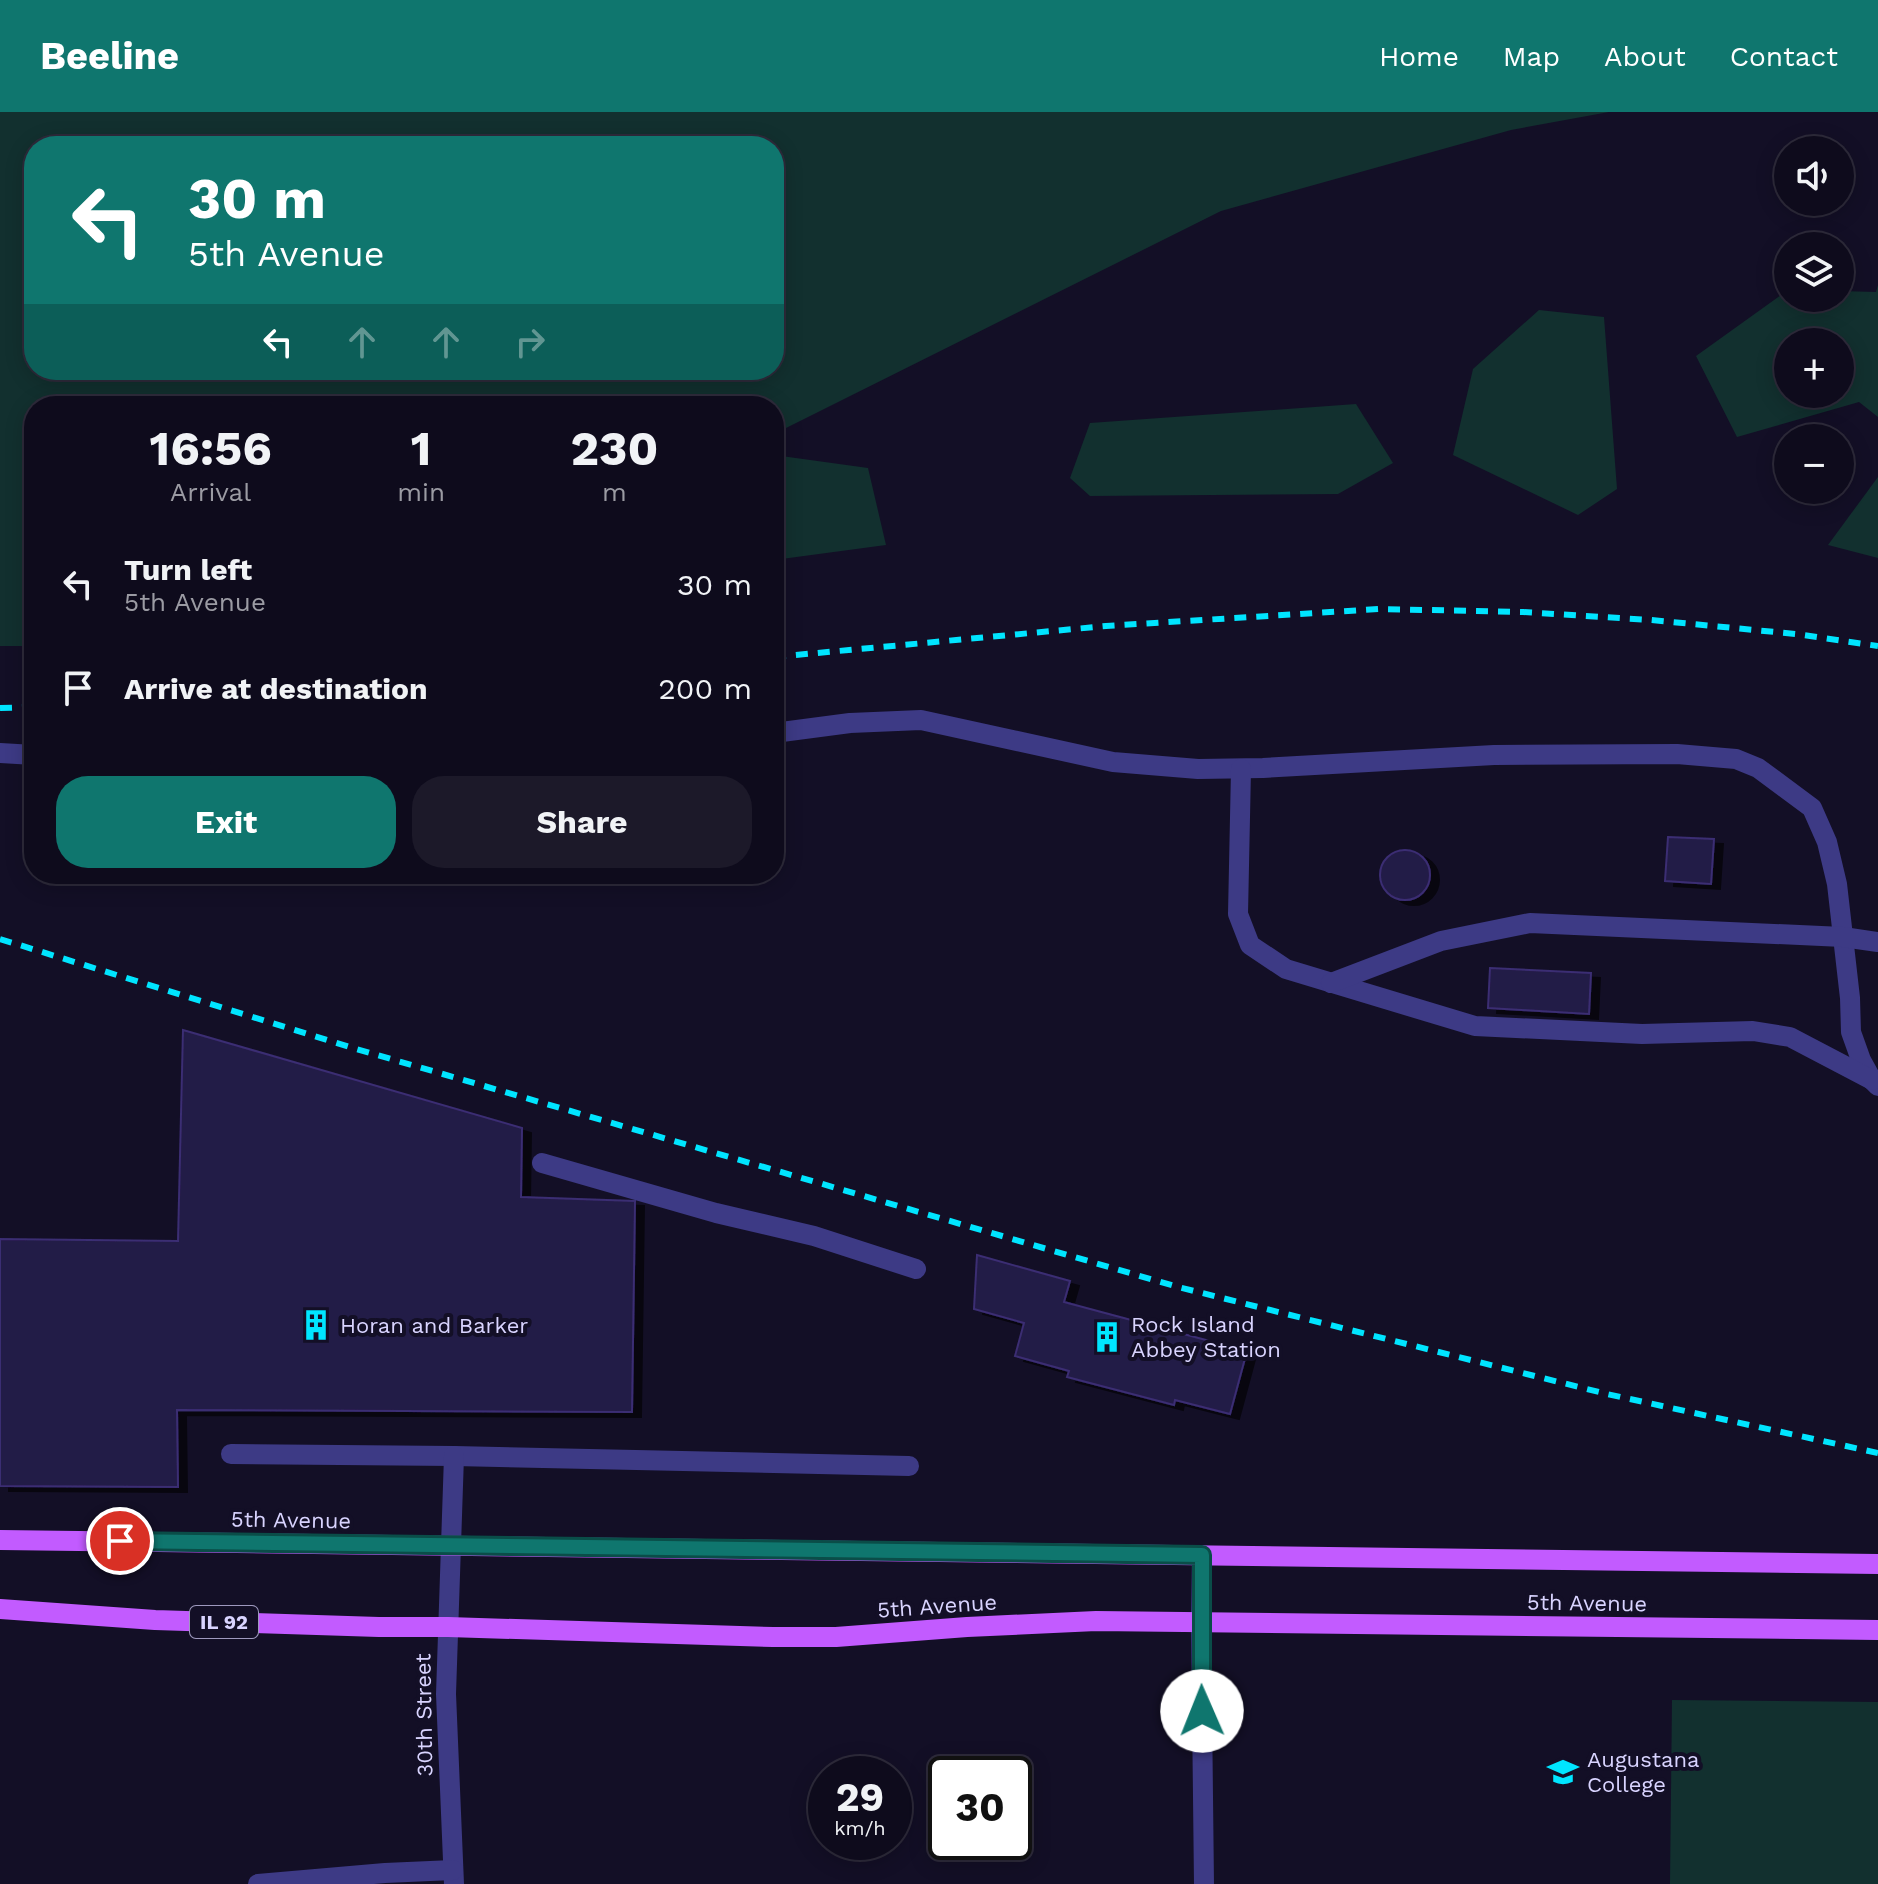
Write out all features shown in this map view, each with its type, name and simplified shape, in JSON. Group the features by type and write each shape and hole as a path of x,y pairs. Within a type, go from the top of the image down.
{"main road":[{"name":"5th Avenue","path":"0,1540 1878,1564"},
{"name":"5th Avenue","path":"0,1609 155,1620 773,1637 836,1637 1096,1621 1878,1630"}],"street":[{"path":"784,732 850,723 921,720 1113,762 1198,769 1494,755 1677,754 1736,759 1758,768 1812,808 1827,842 1837,884 1851,1032 1861,1060 1875,1083"},
{"path":"0,753 24,754"},
{"path":"1241,769 1238,914 1250,945 1286,969 1475,1026 1642,1034 1753,1031 1790,1037 1875,1083"},
{"path":"1331,983 1441,941 1530,923 1843,937 1878,942"},
{"path":"542,1163 716,1213 814,1236 916,1269"},
{"path":"231,1454 909,1466"},
{"name":"30th Street","path":"454,1456 446,1694 454,1877"},
{"path":"1202,1555 1204,1884"},
{"path":"258,1884 385,1873 454,1877"}],"green space":[{"path":"0,112 1609,112 1511,130 1221,211 784,429 784,396 24,396 24,646 0,646"},
{"path":"1878,285 1878,417 1859,402 1854,403 1854,328 1774,328 1774,408 1838,408 1737,437 1696,356 1774,300 1774,312 1854,312 1854,291 1876,292"},
{"path":"1539,310 1604,317 1617,489 1578,515 1453,455 1473,369"},
{"path":"1356,404 1393,463 1338,494 1090,496 1070,478 1090,423"},
{"path":"784,456 868,468 886,545 784,559"},
{"path":"1878,477 1878,558 1828,545"},
{"path":"1672,1700 1878,1702 1878,1884 1670,1884"}],"building":[{"path":"1668,837 1714,839 1711,884 1665,881"},
{"path":"1405,850 1422,858 1430,875 1422,892 1405,900 1388,892 1380,875 1388,858"},
{"path":"1490,968 1591,973 1589,1014 1488,1008"},
{"name":"Horan and Barker","path":"183,1030 522,1128 521,1197 635,1201 632,1412 177,1410 178,1487 0,1486 0,1239 178,1241"},
{"name":"Rock Island Abbey Station","path":"977,1255 1070,1281 1064,1302 1247,1351 1230,1414 1175,1400 1174,1405 1067,1377 1069,1371 1015,1356 1024,1323 974,1309"}],"railway":[{"path":"784,656 1106,626 1379,609 1523,612 1651,620 1796,634 1878,646"},
{"path":"0,708 24,707"},
{"path":"0,939 353,1048 1178,1287 1607,1394 1878,1453"}],"place":[{"name":"Horan and Barker","path":"316,1325"},
{"name":"Rock Island Abbey Station","path":"1107,1337"},
{"name":"Augustana College","path":"1563,1772"}],"route":[{"path":"120,1541 1202,1555 1202,1711"}]}
